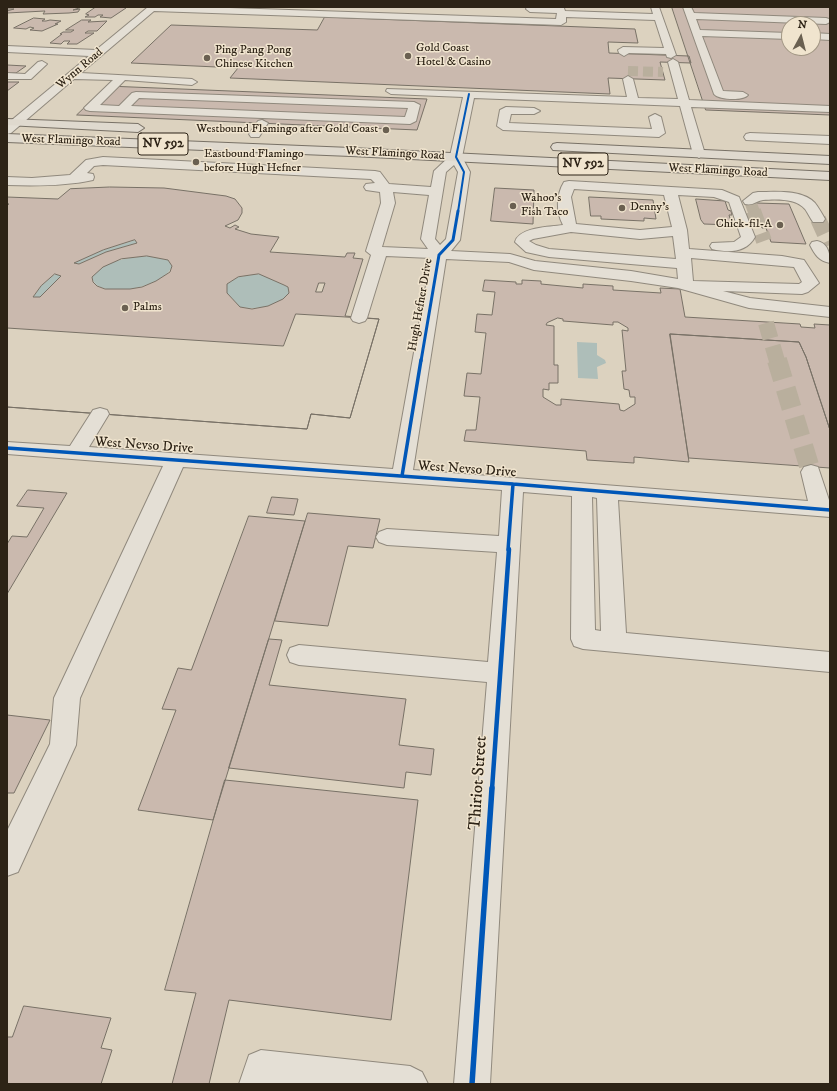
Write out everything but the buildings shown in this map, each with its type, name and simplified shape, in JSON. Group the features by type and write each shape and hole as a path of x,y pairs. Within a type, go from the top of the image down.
{"main road":[{"name":"West Flamingo Road","path":"10,125 148,129"},
{"path":"240,133 270,135"},
{"name":"West Flamingo Road","path":"7,138 456,157 830,176"},
{"name":"West Flamingo Road","path":"445,143 474,144"},
{"name":"West Flamingo Road","path":"543,147 830,160"}],"street":[{"path":"375,7 507,11"},
{"path":"153,8 561,22 561,10 530,9 530,7"},
{"path":"655,7 673,60 699,154"},
{"name":"Wynn Road","path":"10,125 70,70 84,66 153,8"},
{"path":"828,23 689,12 719,94 830,98"},
{"path":"820,12 828,23"},
{"path":"561,14 659,17"},
{"path":"696,33 781,36"},
{"path":"20,50 33,39"},
{"path":"7,49 99,53"},
{"path":"624,54 623,50 673,60"},
{"path":"663,72 673,60"},
{"path":"28,63 56,64"},
{"path":"7,76 27,77 42,64"},
{"path":"70,70 106,77 203,83"},
{"path":"95,87 106,77"},
{"path":"122,77 90,108 122,110 410,121 414,105 136,95 122,110"},
{"path":"628,79 633,100"},
{"path":"380,90 830,108"},
{"path":"456,157 469,94"},
{"path":"546,112 506,110 503,126 659,133 665,117"},
{"path":"640,116 703,119"},
{"path":"255,134 262,123"},
{"path":"750,136 830,140"},
{"name":"Hugh Hefner Drive","path":"402,476 439,255 453,240 464,172 456,157 440,171 436,191 428,239 439,255"},
{"path":"73,179 90,163 103,161 375,175 386,189 388,203 373,251 510,258 534,265 631,276 686,286 763,312 830,312"},
{"path":"124,175 154,174 318,182 386,189 436,191"},
{"path":"7,181 32,182 101,176"},
{"path":"571,228 567,220 564,197 569,185 670,192 711,193 730,197 734,200 748,237 743,244 683,254"},
{"path":"670,192 680,230 686,286"},
{"path":"750,201 758,196 783,196 799,199 811,214"},
{"path":"680,230 664,234 631,234 571,228 529,235 523,238 522,242 535,250 549,253 760,253 782,260 799,263 811,284 802,289 686,286"},
{"path":"818,245 822,254 830,259"},
{"path":"359,318 380,251"},
{"path":"76,453 100,414"},
{"name":"West Nevso Drive","path":"7,448 513,484 826,510"},
{"path":"7,862 63,745 67,698 176,460"},
{"path":"812,472 826,510"},
{"name":"Thiriot Street","path":"472,1084 513,484"},
{"path":"582,490 583,639 830,662"},
{"path":"607,492 614,642"},
{"path":"387,537 509,545"},
{"path":"299,654 500,673"},
{"path":"257,1084 261,1066 410,1084"}],"shaded area":[{"path":"135,240 137,243 106,252 79,264 74,263 103,250"},
{"path":"147,256 168,260 172,266 167,274 158,280 131,289 105,289 96,285 92,277 97,271 110,263 124,259"},
{"path":"55,274 61,276 40,297 33,297 41,286"},
{"path":"259,274 288,287 289,293 279,302 260,308 240,307 227,293 227,284 238,277"},
{"path":"577,342 597,343 597,355 605,360 606,363 597,367 598,379 578,378"}],"tunnel":[{"path":"628,71 663,72"},
{"path":"750,201 754,212"},
{"path":"753,211 764,241"},
{"path":"818,219 830,245"},
{"path":"766,323 777,361"},
{"path":"777,360 811,472"}],"cycle path":[{"path":"402,476 439,255 453,240 464,172 456,157 469,94"},
{"path":"7,448 513,484 830,510"},
{"path":"472,1084 513,484"}],"place":[{"name":"Gold Coast Hotel & Casino","path":"408,56"},
{"name":"Ping Pang Pong Chinese Kitchen","path":"207,58"},
{"name":"Westbound Flamingo after Gold Coast","path":"386,130"},
{"name":"Eastbound Flamingo before Hugh Hefner","path":"196,162"},
{"name":"Wahoo's Fish Taco","path":"513,206"},
{"name":"Denny's","path":"622,208"},
{"name":"Chick-fil-A","path":"780,225"},
{"name":"Palms","path":"125,308"}]}
